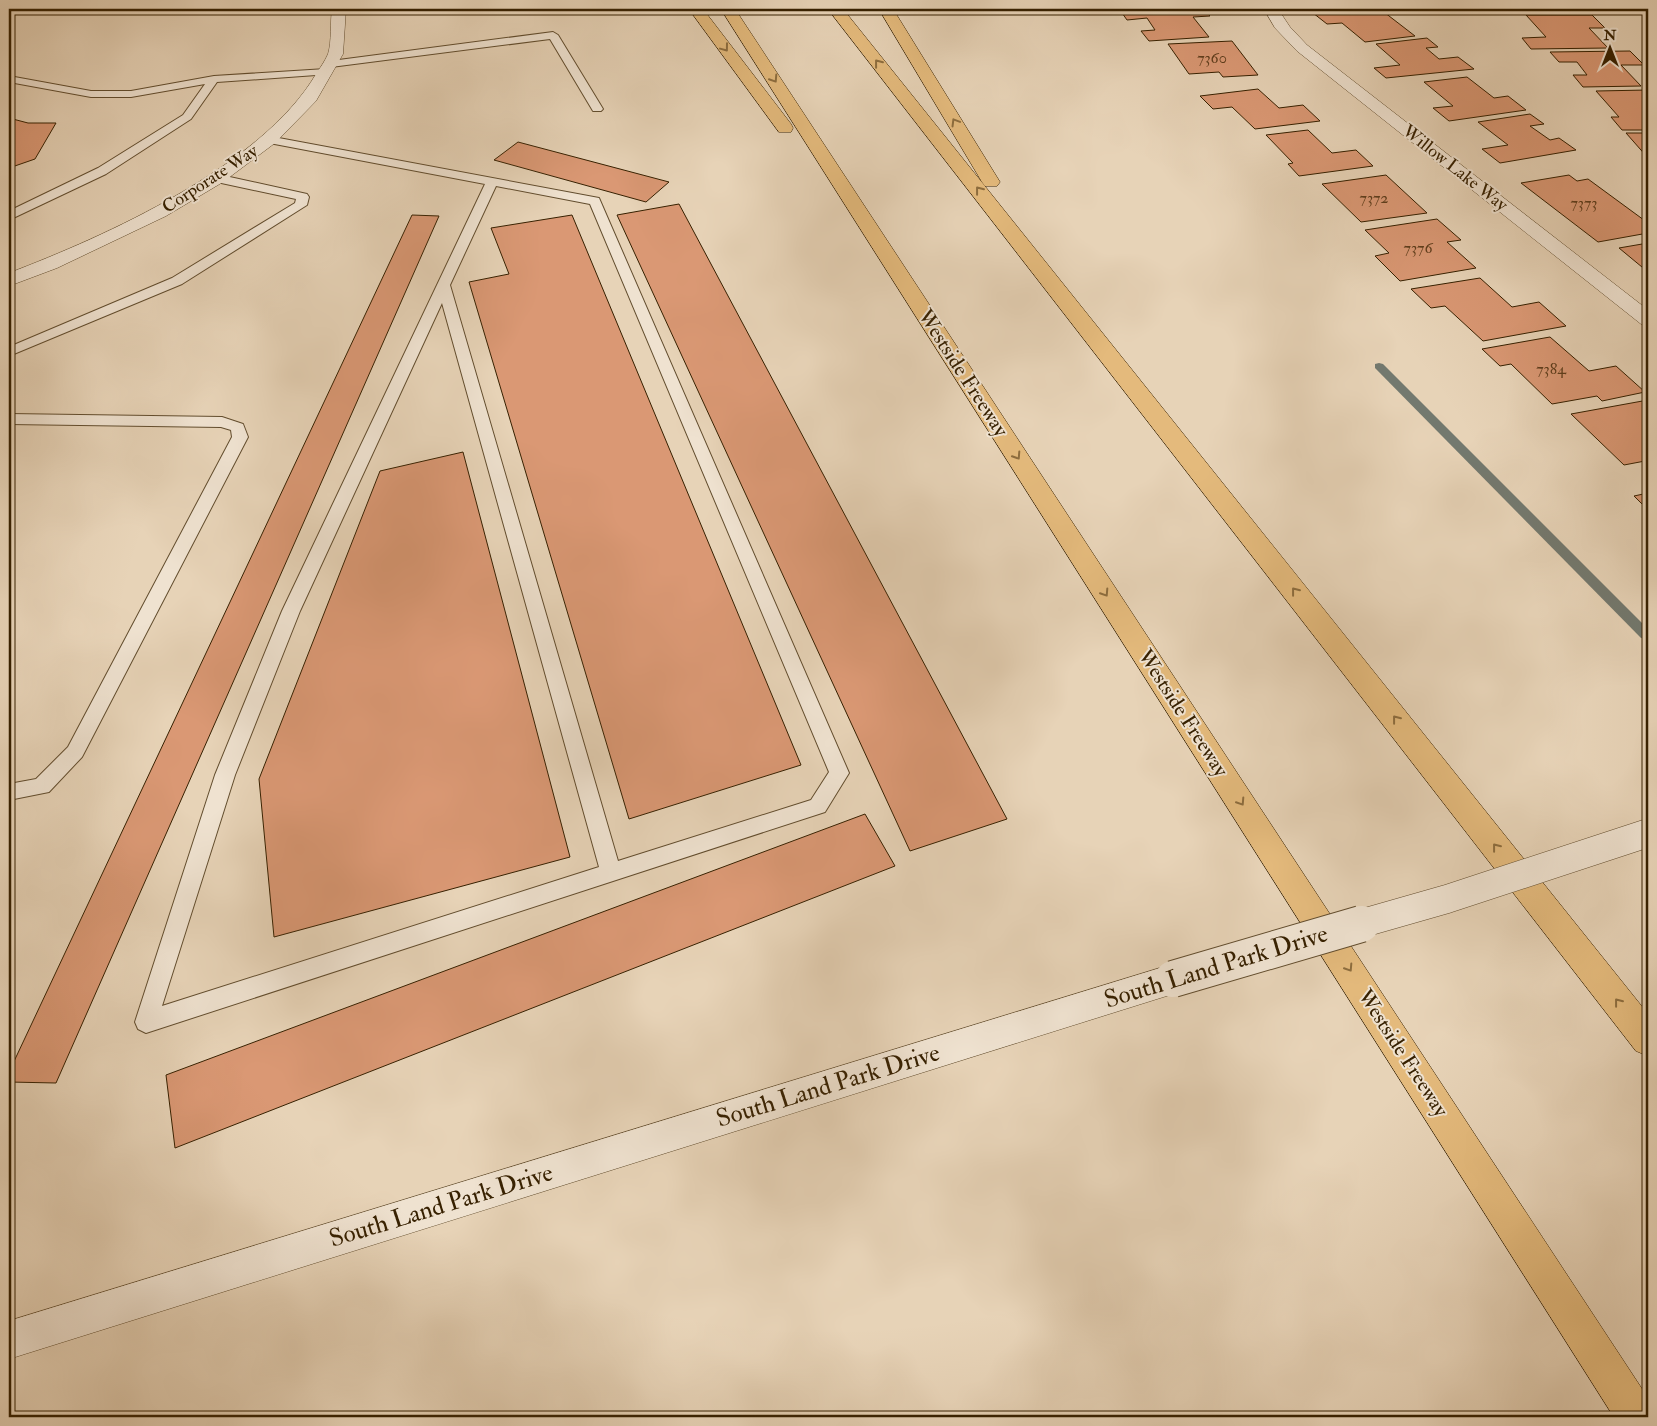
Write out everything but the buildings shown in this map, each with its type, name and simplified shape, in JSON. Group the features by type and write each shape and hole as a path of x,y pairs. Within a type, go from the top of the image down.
{"highway":[{"path":"696,9 923,313"},
{"name":"Westside Freeway","path":"728,9 1638,1417"},
{"path":"835,9 1648,1040"},
{"path":"886,9 1053,284"}],"street":[{"name":"Corporate Way","path":"9,280 86,249 142,222 216,178 268,140 296,113 328,68 339,41 341,19 339,9"},
{"name":"Willow Lake Way","path":"1271,9 1276,20 1287,34 1302,48 1648,320"},
{"name":"South Land Park Drive","path":"9,1340 1172,979 1447,899 1648,833"}],"lane":[{"path":"9,79 44,87 91,94 131,94 214,79 328,68 552,35 597,109"},
{"path":"9,216 102,171 187,117 214,79"},
{"path":"268,140 595,201 839,773 818,806 146,1022 225,775 291,611 492,182"},
{"path":"9,352 177,281 301,205 303,197 216,178"},
{"path":"444,286 611,872"},
{"path":"9,419 222,422 238,427 240,437 75,752 42,786 9,792"}],"waterway":[{"path":"1379,366 1646,635"}]}
